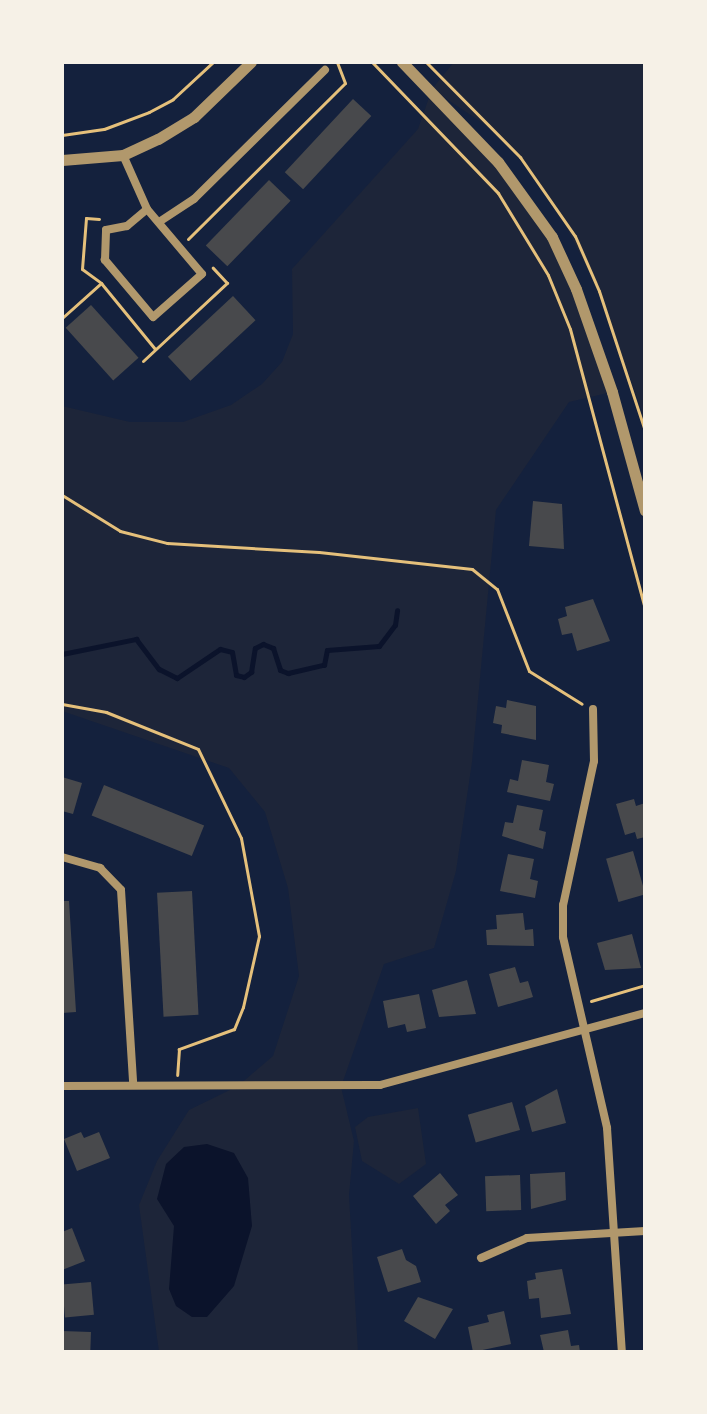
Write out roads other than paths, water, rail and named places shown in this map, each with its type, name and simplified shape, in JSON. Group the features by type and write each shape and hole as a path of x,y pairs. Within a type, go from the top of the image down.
{"street":[{"path":"62,160 123,155 194,117 251,62"},
{"path":"402,62 498,162 552,237 612,392 645,511"},
{"path":"159,222 194,199 325,70"},
{"path":"123,155 147,209 202,274 153,317 105,260 106,230 127,226 147,209"},
{"path":"593,709 594,761 563,905 568,975 607,1128 622,1352"},
{"path":"62,857 100,868 113,876 121,890 133,1083"},
{"path":"62,1086 133,1083 380,1085 645,1013"},
{"path":"481,1258 527,1238 645,1231"}],"waterway":[{"path":"62,654 136,639 159,669 177,678 220,649 232,652 236,675 244,677 251,672 255,648 263,644 273,648 280,670 288,673 324,665 327,650 379,646 395,625 397,610"}]}
